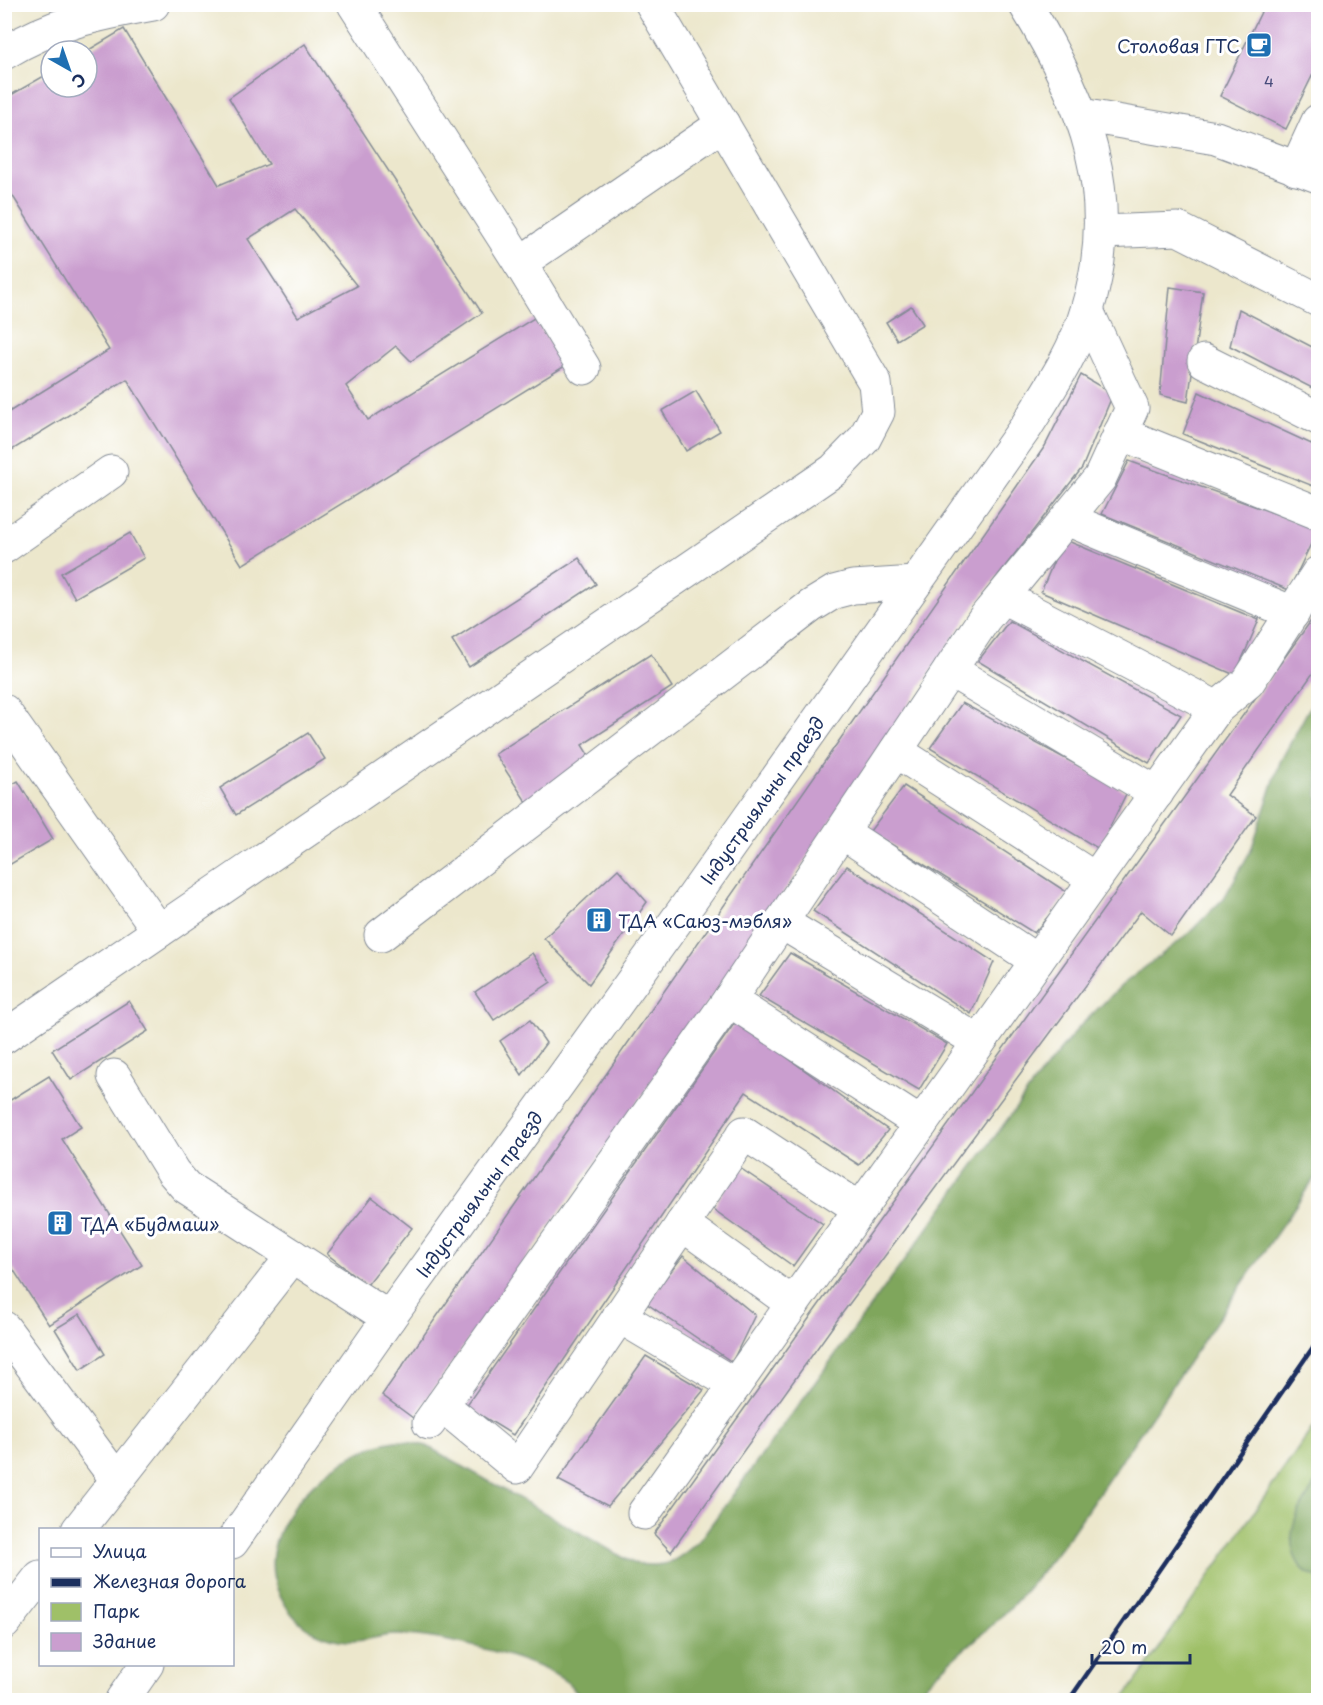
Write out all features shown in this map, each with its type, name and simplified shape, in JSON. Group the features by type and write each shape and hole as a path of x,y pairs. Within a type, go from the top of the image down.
{"street":[{"path":"4,53 25,40 75,20 153,4"},
{"path":"354,4 584,368"},
{"path":"4,1037 834,470 864,439 878,412 875,383 652,4"},
{"name":"Індустрыяльны праезд","path":"234,1539 389,1318 696,893 1026,427 1059,375 1087,311 1102,231 1095,156 1081,115 1053,50 1025,4"},
{"path":"1081,115 1216,138 1307,172 1318,121"},
{"path":"520,264 723,124"},
{"path":"1102,231 1178,229 1318,300"},
{"path":"860,1209 744,1133 517,1467 435,1414 729,1000 950,670 1003,597 1100,478 1132,408 1087,311"},
{"path":"1203,361 1318,417"},
{"path":"1120,433 1318,513"},
{"path":"4,547 111,472"},
{"path":"1067,519 1293,613"},
{"path":"644,1513 1217,708 1248,682 1318,573"},
{"path":"381,935 811,606 834,592 853,587 915,583"},
{"path":"1003,597 1217,708"},
{"path":"950,670 1157,793"},
{"path":"4,711 159,932"},
{"path":"896,751 1095,879"},
{"path":"842,832 1037,961"},
{"path":"781,922 979,1042"},
{"path":"729,1000 921,1124"},
{"path":"114,1076 173,1172 186,1188 389,1318"},
{"path":"682,1224 793,1304"},
{"path":"80,1528 293,1256"},
{"path":"619,1316 735,1385"},
{"path":"4,1328 117,1480"},
{"path":"4,1623 39,1578"},
{"path":"122,1701 146,1666"}],"green space":[{"path":"1318,692 1318,1173 1069,1537 1015,1602 946,1665 913,1700 583,1700 568,1683 552,1673 509,1656 434,1638 389,1635 358,1641 341,1640 311,1630 293,1615 278,1591 272,1566 276,1541 287,1517 324,1475 372,1447 395,1441 427,1446 633,1563 654,1565 669,1562 699,1541 1040,1075 1079,1027 1122,985 1188,934 1224,898 1251,850 1280,762"},
{"path":"1318,1420 1318,1700 1123,1700"},
{"path":"1318,1480 1318,1577 1309,1574 1299,1564 1293,1550 1292,1539 1300,1509"}],"building":[{"path":"1265,4 1318,4 1318,64 1286,129 1220,96"},
{"path":"124,29 219,185 269,164 229,98 305,44 482,313 411,361 396,346 346,386 368,420 534,318 565,366 242,565 127,379 4,455 4,415 109,350 4,182 4,99 39,79 39,99 99,99 99,44","holes":["295,209 357,286 298,317 248,239"]},
{"path":"1170,287 1203,292 1188,402 1160,395"},
{"path":"911,306 923,324 897,340 886,322"},
{"path":"1239,309 1318,350 1318,391 1230,346"},
{"path":"1081,375 1113,394 1082,468 977,602 739,959 413,1418 382,1395 1045,446"},
{"path":"696,391 720,431 686,451 662,411"},
{"path":"1199,392 1318,447 1318,488 1183,434"},
{"path":"1129,461 1318,529 1289,590 1102,514"},
{"path":"130,533 144,558 75,598 61,573"},
{"path":"1063,539 1259,620 1235,675 1041,592"},
{"path":"579,558 596,584 469,667 452,640"},
{"path":"1318,611 1318,666 1227,795 1256,816 1171,936 1141,911 838,1319 671,1552 654,1534"},
{"path":"1009,621 1181,715 1149,763 978,661"},
{"path":"651,654 672,687 582,745 592,761 527,803 495,754"},
{"path":"962,703 1127,792 1099,849 930,748"},
{"path":"308,733 325,759 236,815 220,788"},
{"path":"18,781 53,839 4,868 4,789"},
{"path":"904,786 1068,893 1034,933 870,831"},
{"path":"847,866 994,962 971,1014 813,911"},
{"name":"ТДА «Саюз-мэбля»","path":"618,869 647,902 589,984 544,938"},
{"path":"532,953 551,982 494,1020 475,992"},
{"path":"790,953 947,1044 919,1090 759,996"},
{"path":"129,1001 148,1031 71,1080 52,1050"},
{"path":"530,1020 546,1043 522,1075 500,1041"},
{"path":"736,1021 888,1130 859,1165 746,1092 513,1435 466,1406"},
{"name":"ТДА «Будмаш»","path":"49,1076 81,1127 62,1139 142,1265 49,1325 4,1255 4,1104"},
{"path":"737,1166 823,1224 793,1266 713,1209"},
{"path":"372,1197 412,1228 367,1285 327,1254"},
{"path":"683,1256 755,1315 732,1362 646,1303"},
{"path":"80,1314 105,1354 80,1370 55,1329"},
{"path":"646,1356 704,1390 608,1506 558,1480"}],"railway":[{"path":"1069,1700 1318,1340"}],"place":[{"name":"Столовая ГТС","path":"1259,45"},
{"name":"ТДА «Саюз-мэбля»","path":"599,920"},
{"name":"ТДА «Будмаш»","path":"60,1223"}]}
